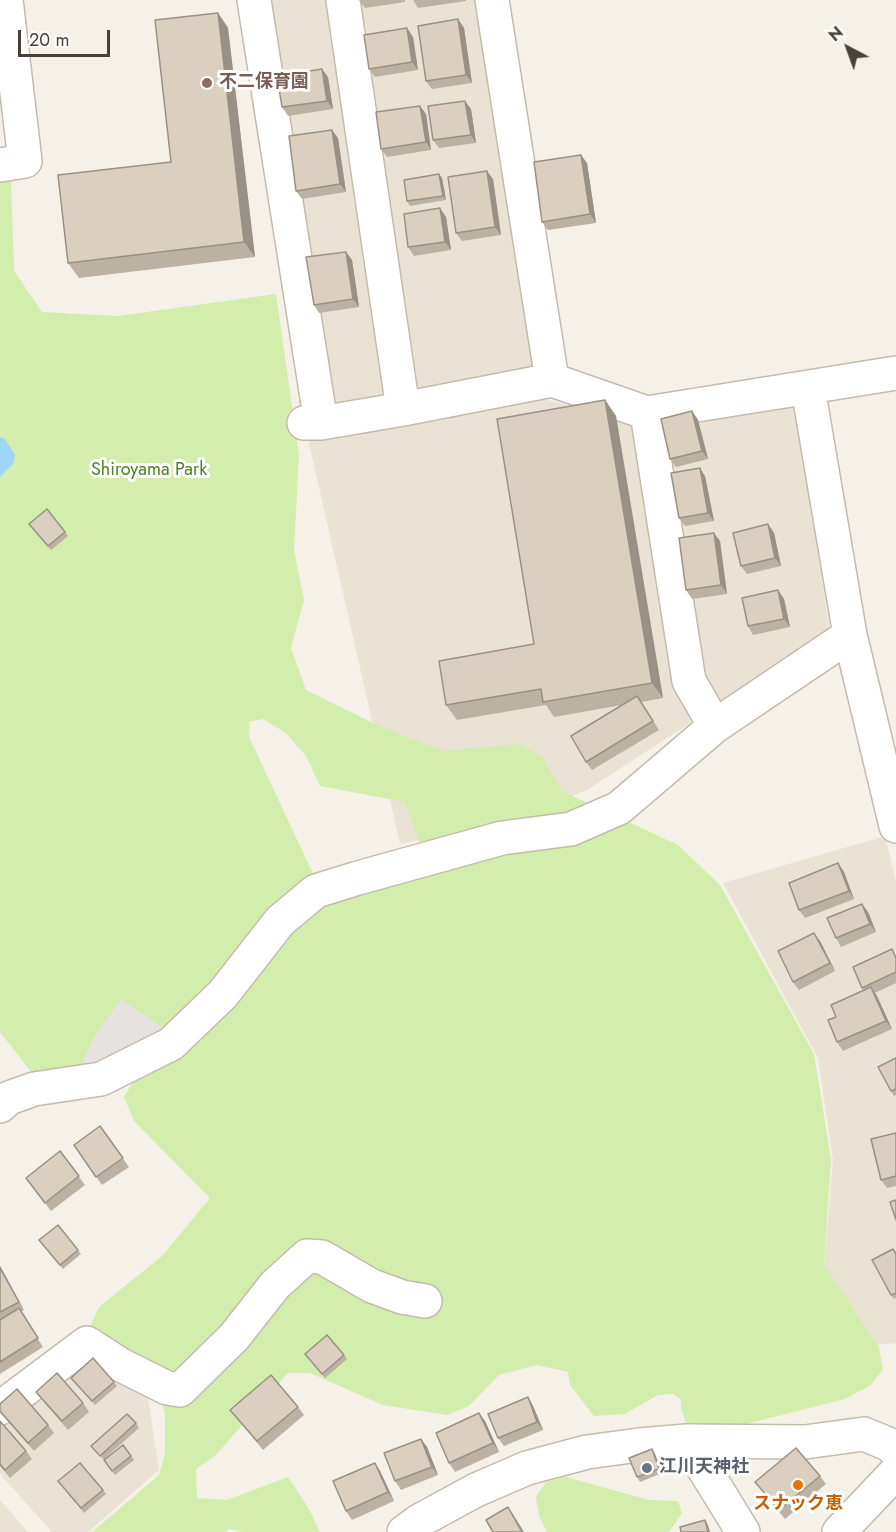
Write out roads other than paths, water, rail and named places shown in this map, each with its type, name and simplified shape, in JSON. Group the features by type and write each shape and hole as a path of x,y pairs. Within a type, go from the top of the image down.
{"street":[{"path":"0,165 25,161 6,0"},
{"path":"254,0 313,423 403,410 552,380 647,412 896,373"},
{"path":"343,0 403,410"},
{"path":"492,0 552,380"},
{"path":"808,388 850,635 896,826"},
{"path":"647,412 689,681 715,726"},
{"path":"0,1106 9,1098 34,1089 100,1079 171,1044 223,994 280,921 316,891 501,838 571,829 619,808 715,726 850,635"},
{"path":"0,1408 87,1343 121,1365 167,1388 180,1390 234,1337 274,1285 307,1256 322,1257 372,1286 402,1297 425,1300"},
{"path":"404,1532 419,1521 476,1490 527,1468 587,1452 639,1444 687,1441 805,1442 864,1434 896,1450"},
{"path":"687,1441 743,1532"},
{"path":"839,1532 889,1494"}],"water":[{"path":"0,437 5,439 15,455 13,464 0,477"}],"place":[{"name":"不二保育園","path":"207,83"},
{"name":"江川天神社","path":"647,1468"},
{"name":"スナック恵","path":"798,1485"}],"park label":[{"name":"Shiroyama Park","path":"149,471"}]}
